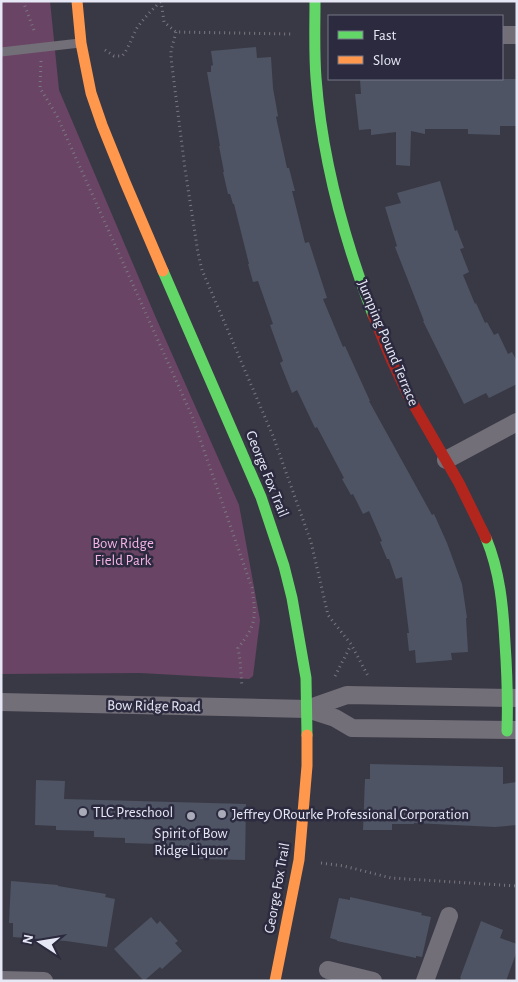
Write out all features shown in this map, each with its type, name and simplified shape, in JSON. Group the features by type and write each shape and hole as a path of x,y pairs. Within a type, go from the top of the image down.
{"street":[{"name":"George Fox Trail","path":"77,1 81,42 92,93 102,125 258,488 284,566 297,622 306,678 307,766 298,860 275,981"},
{"name":"Jumping Pound Terrace","path":"307,709 335,718 352,728 512,730 512,699 504,608 496,568 485,536 462,487 408,394 392,360 362,285 331,180 319,113 314,34 316,1"},
{"path":"503,35 517,35"},
{"path":"446,460 517,422"},
{"path":"307,709 348,695 512,699"},
{"name":"Bow Ridge Road","path":"1,702 307,709"},
{"path":"425,981 449,916"},
{"path":"328,970 373,981"},
{"path":"1,980 44,981"}],"lane":[{"path":"1,52 81,42"}],"path":[{"path":"23,1 42,58 40,88 57,116 192,416 252,588 255,613 252,626 238,648 242,687"},
{"path":"161,1 164,22 176,32 314,34"},
{"path":"103,44 105,51 114,56 122,56 144,18 161,1"},
{"path":"176,32 171,58 187,178 202,270 279,454 311,542 328,614 351,644 378,696"},
{"path":"335,676 351,644"},
{"path":"298,860 344,866 391,878 517,886"}],"green space":[{"name":"Bow Ridge Field Park","path":"1,1 50,1 59,90 156,318 239,505 260,620 253,676 249,679 140,673 1,674"}],"building":[{"path":"256,47 257,58 271,57 273,88 278,116 276,117 287,168 289,168 295,191 292,191 305,243 309,242 327,298 323,299 343,347 345,346 369,401 432,515 434,514 462,584 467,618 468,652 451,653 452,660 416,663 415,650 409,651 407,633 409,633 402,577 396,579 369,511 363,514 353,494 351,495 342,479 344,478 317,427 315,428 297,390 292,393 280,363 283,361 270,325 273,324 258,281 253,282 234,204 230,194 228,194 223,172 207,72 211,72 211,66 213,65 211,51"},
{"path":"517,79 517,126 500,126 500,135 468,134 468,129 425,129 425,134 411,131 410,166 396,165 396,132 371,135 371,129 359,130 355,94 361,94 360,80"},
{"path":"440,181 455,231 457,230 464,248 460,249 469,272 463,275 475,304 485,323 487,322 494,335 498,333 508,354 512,352 517,361 517,384 489,398 486,393 464,404 423,321 395,247 397,246 385,207 401,203 397,193"},
{"path":"370,764 503,767 503,784 517,782 517,825 495,827 414,823 392,824 392,830 363,830 365,779 370,779"},
{"path":"36,780 65,781 64,799 246,804 245,860 199,859 200,851 158,850 158,844 125,843 125,838 94,837 94,831 56,830 56,826 35,825"},
{"path":"11,881 58,885 106,894 105,897 115,899 107,947 66,941 13,937 13,923 9,923"},
{"path":"350,897 422,913 421,915 431,917 422,957 416,956 416,958 330,938 339,898 350,900"},
{"path":"151,917 157,924 160,921 178,941 175,943 182,951 162,969 160,967 144,981 114,949"},
{"path":"481,921 503,930 500,938 517,944 517,951 506,981 460,981"}],"traffic: fast":[{"path":"315,1 315,68 323,139 344,228 373,315"},
{"path":"163,271 261,497 284,566 292,598 306,678 307,735"},
{"path":"486,538 495,564 502,602 507,676 507,731"}],"traffic: slow":[{"path":"77,1 81,43 91,93 125,182 163,271"},
{"path":"275,981 299,860 307,766 307,735"}],"traffic: jam":[{"path":"373,315 408,395 459,483 486,538"}],"place":[{"name":"TLC Preschool","path":"83,812"},
{"name":"Jeffrey ORourke Professional Corporation","path":"222,814"},
{"name":"Spirit of Bow Ridge Liquor","path":"191,816"}]}
